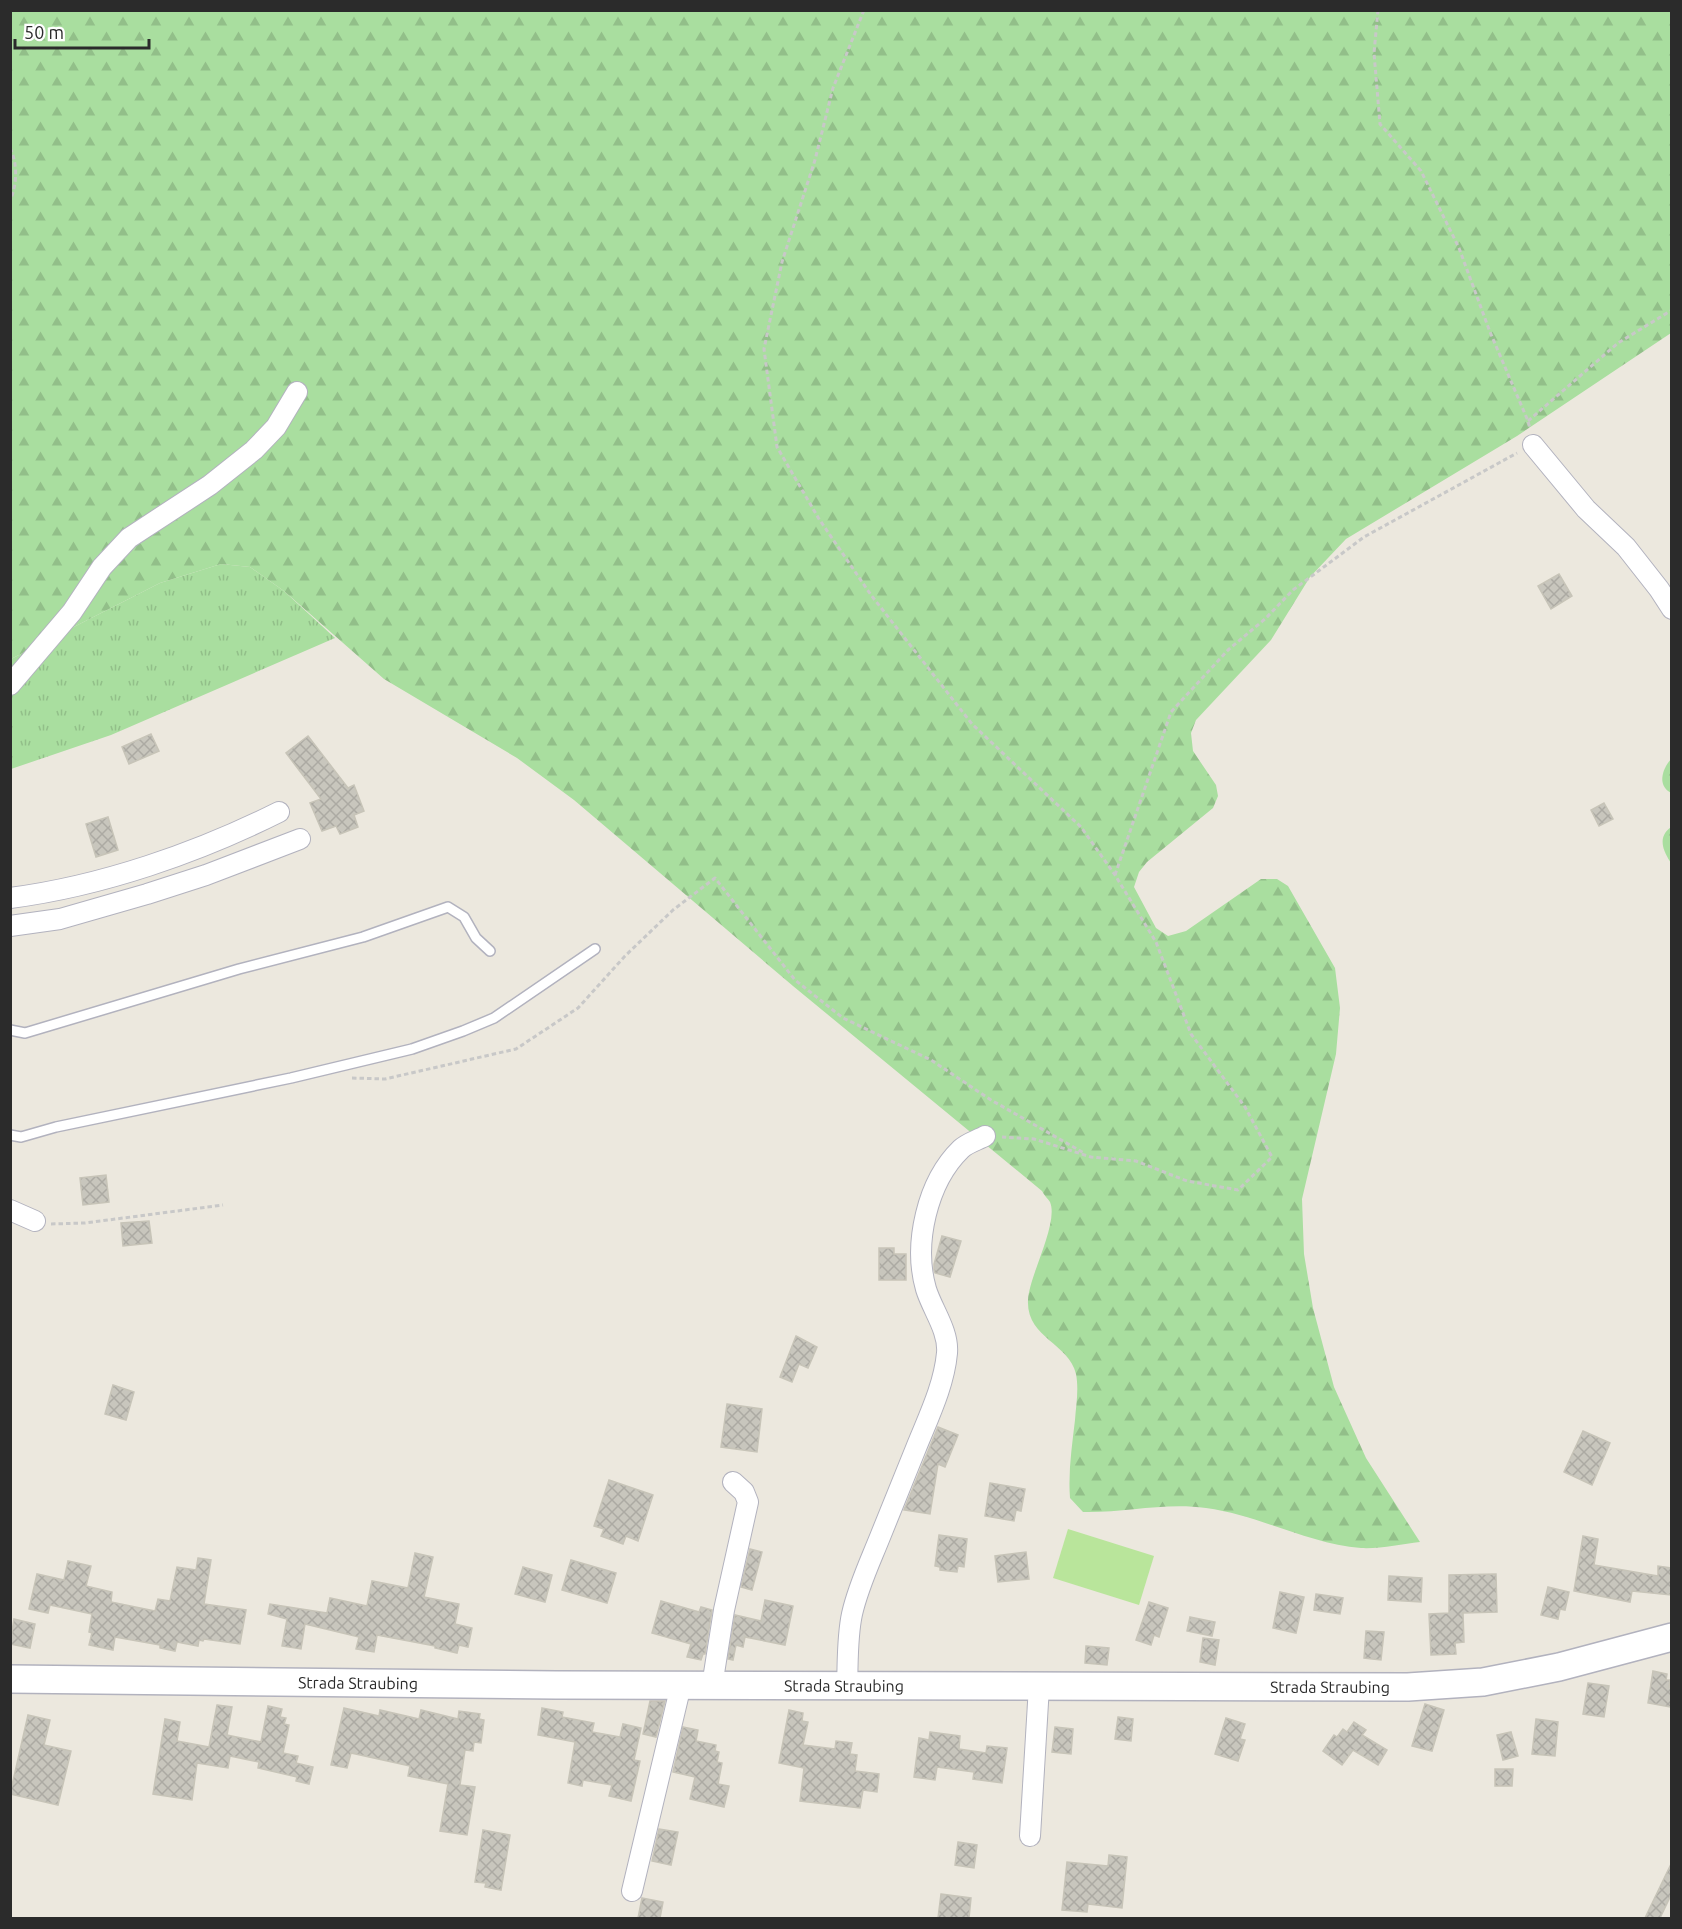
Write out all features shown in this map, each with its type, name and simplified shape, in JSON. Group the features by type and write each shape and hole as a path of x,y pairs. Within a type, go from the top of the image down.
{"main road":[{"name":"Strada Straubing","path":"10,1679 712,1686 1408,1686 1483,1682 1559,1667 1671,1637"}],"street":[{"path":"10,685 72,612 102,567 129,538 210,485 254,450 276,427 297,393"},
{"path":"1533,445 1586,508 1626,547 1659,589 1671,609"},
{"path":"10,898 81,885 171,858 242,831 279,812"},
{"path":"10,926 60,919 147,894 216,872 300,839"},
{"path":"847,1686 852,1614 862,1581 939,1389 948,1351 943,1330 926,1290 920,1262 924,1224 933,1192 950,1163 963,1147 985,1136"},
{"path":"10,1210 35,1221"},
{"path":"712,1686 724,1610 748,1502 744,1492 733,1482"},
{"path":"632,1891 681,1685"},
{"path":"1030,1836 1039,1686"}],"lane":[{"path":"10,1030 25,1033 217,975 363,937 448,907 464,917 476,938 490,951"},
{"path":"10,1135 21,1137 57,1127 291,1078 412,1049 494,1018 595,949"}],"path":[{"path":"864,10 832,88 815,160 782,262 764,349 777,447 819,519 871,595 972,724 1081,827 1115,875 1156,942 1191,1034 1245,1107 1272,1156 1238,1190 1187,1181 1136,1161 1091,1157 1034,1139 985,1136"},
{"path":"1115,875 1171,712 1228,650 1265,619 1293,591 1364,537 1533,445 1528,421 1490,332 1459,248 1421,171 1380,124 1374,53 1378,10"},
{"path":"10,148 16,160 13,195 10,201"},
{"path":"1528,421 1618,343 1671,310"},
{"path":"349,1078 385,1079 516,1049 579,1008 625,956 673,910 715,878 795,980 843,1018 932,1060 992,1100 1091,1157"},
{"path":"35,1221 51,1224 85,1222 223,1205"}],"green space":[{"path":"11,11 1671,11 1671,333 1517,436 1346,539 1310,577 1271,640 1196,720 1191,733 1193,751 1216,785 1218,796 1213,808 1147,862 1139,872 1134,887 1156,928 1168,936 1186,931 1261,879 1277,879 1288,886 1335,968 1340,1008 1336,1054 1302,1199 1304,1254 1313,1308 1334,1387 1366,1458 1420,1542 1368,1548 1341,1545 1226,1512 1191,1506 1083,1512 1070,1498 1070,1469 1077,1397 1076,1374 1072,1363 1040,1332 1029,1313 1030,1290 1047,1236 1052,1211 1050,1202 1042,1191 793,986 574,800 517,758 384,679 284,591 250,567 221,564 160,583 11,659"},
{"path":"221,564 250,567 284,591 335,638 111,735 11,769 11,659 160,583"},
{"path":"1671,759 1671,793 1664,786 1662,777"},
{"path":"1671,827 1671,863 1664,849 1663,840"},
{"path":"1068,1529 1154,1556 1139,1605 1053,1578"}],"building":[{"path":"1559,574 1572,596 1551,609 1538,586"},
{"path":"151,734 159,751 129,764 122,747"},
{"path":"308,736 348,788 354,785 364,811 354,815 358,827 340,834 336,826 322,831 310,803 321,799 286,753"},
{"path":"1604,803 1613,819 1599,826 1591,810"},
{"path":"108,817 118,850 96,857 86,824"},
{"path":"106,1175 109,1202 83,1205 80,1178"},
{"path":"149,1221 152,1243 123,1246 121,1223"},
{"path":"942,1236 961,1241 950,1277 935,1273 934,1270"},
{"path":"879,1248 894,1248 894,1254 906,1254 906,1280 879,1280"},
{"path":"796,1336 817,1347 808,1368 799,1364 792,1382 780,1377"},
{"path":"113,1385 134,1392 126,1420 105,1414"},
{"path":"727,1404 762,1409 757,1452 721,1447"},
{"path":"938,1427 958,1435 945,1467 938,1464 930,1514 904,1510"},
{"path":"1583,1431 1610,1443 1592,1485 1564,1472"},
{"path":"609,1480 653,1495 638,1541 626,1536 623,1544 601,1536 604,1529 594,1526"},
{"path":"990,1483 1025,1489 1021,1511 1016,1510 1014,1521 985,1516"},
{"path":"939,1535 967,1539 964,1567 958,1566 957,1572 940,1570 940,1567 935,1566"},
{"path":"1583,1536 1598,1539 1594,1565 1658,1576 1658,1566 1671,1568 1671,1595 1632,1591 1630,1602 1574,1591"},
{"path":"750,1549 762,1552 752,1590 741,1587"},
{"path":"1026,1552 1029,1579 998,1582 995,1556"},
{"path":"415,1553 433,1557 424,1597 459,1604 455,1624 472,1628 468,1647 459,1645 457,1653 435,1648 435,1646 377,1635 374,1652 356,1649 359,1637 305,1624 301,1649 282,1646 287,1619 268,1614 270,1604 327,1613 330,1598 367,1606 372,1581 408,1588"},
{"path":"198,1558 211,1560 204,1604 246,1610 240,1644 204,1639 199,1640 198,1646 177,1642 175,1651 160,1648 160,1645 115,1637 113,1650 89,1645 92,1633 89,1632 92,1614 50,1605 48,1613 29,1609 37,1574 64,1580 68,1561 91,1566 86,1586 112,1592 111,1602 155,1611 158,1599 170,1601 177,1567 196,1570"},
{"path":"571,1560 616,1573 607,1603 562,1590"},
{"path":"523,1567 552,1575 545,1602 515,1594"},
{"path":"1496,1574 1497,1612 1463,1613 1464,1642 1455,1643 1456,1654 1431,1655 1429,1614 1449,1613 1449,1575"},
{"path":"1389,1576 1422,1578 1421,1602 1388,1600"},
{"path":"1548,1587 1569,1592 1565,1610 1560,1609 1558,1619 1541,1615"},
{"path":"1280,1592 1304,1597 1296,1633 1273,1628"},
{"path":"1316,1594 1343,1598 1340,1614 1314,1610"},
{"path":"765,1600 793,1606 785,1645 745,1637 743,1647 736,1645 733,1660 728,1659 735,1615 761,1621"},
{"path":"661,1601 699,1612 701,1607 712,1610 705,1654 701,1660 687,1657 691,1644 652,1633"},
{"path":"1149,1602 1168,1608 1159,1637 1154,1635 1151,1645 1136,1640"},
{"path":"1190,1617 1215,1622 1212,1636 1187,1631"},
{"path":"14,1619 35,1624 30,1648 10,1644"},
{"path":"1366,1631 1384,1632 1381,1660 1364,1658"},
{"path":"1203,1638 1219,1640 1215,1665 1200,1662"},
{"path":"1086,1646 1109,1648 1107,1665 1085,1663"},
{"path":"1653,1671 1667,1674 1666,1680 1670,1680 1671,1707 1648,1703"},
{"path":"1588,1683 1609,1686 1604,1717 1583,1714"},
{"path":"650,1701 665,1701 656,1737 643,1734"},
{"path":"1425,1704 1444,1710 1432,1751 1412,1746"},
{"path":"217,1705 232,1707 227,1735 261,1742 268,1706 282,1709 280,1717 286,1718 284,1724 289,1725 283,1753 298,1756 296,1763 313,1767 309,1784 296,1781 297,1777 258,1768 259,1762 230,1756 228,1768 197,1763 192,1800 153,1794 165,1719 180,1722 177,1741 209,1747"},
{"path":"344,1708 379,1716 380,1710 419,1719 421,1710 458,1719 459,1711 480,1714 479,1719 484,1720 481,1743 474,1742 473,1751 465,1750 460,1785 475,1787 467,1835 440,1831 448,1784 408,1776 410,1766 351,1753 347,1768 331,1765"},
{"path":"542,1708 563,1712 562,1717 594,1723 592,1732 620,1737 623,1724 641,1728 634,1760 640,1761 631,1801 609,1796 612,1785 583,1780 582,1786 568,1783 575,1742 538,1735"},
{"path":"789,1710 803,1713 802,1721 808,1722 803,1745 835,1749 836,1741 852,1743 850,1754 857,1755 855,1771 879,1774 877,1792 863,1790 860,1808 800,1801 804,1768 779,1763"},
{"path":"28,1715 50,1720 44,1745 71,1751 58,1805 10,1794"},
{"path":"1118,1717 1133,1719 1131,1741 1115,1739"},
{"path":"1226,1718 1245,1724 1240,1739 1245,1740 1238,1761 1215,1754"},
{"path":"1536,1719 1558,1722 1555,1756 1532,1754"},
{"path":"1354,1722 1366,1730 1362,1735 1387,1750 1378,1765 1353,1750 1342,1765 1323,1751 1334,1735 1337,1737 1343,1729 1347,1732"},
{"path":"683,1727 698,1730 696,1741 716,1745 715,1751 719,1752 717,1762 722,1763 718,1784 729,1786 724,1807 690,1799 695,1777 673,1772"},
{"path":"1055,1727 1073,1729 1071,1754 1052,1752"},
{"path":"930,1732 960,1736 959,1749 986,1753 987,1746 1007,1748 1002,1783 973,1779 974,1772 937,1767 935,1780 914,1777 919,1738 929,1740"},
{"path":"1511,1732 1518,1756 1503,1760 1497,1735"},
{"path":"1495,1769 1513,1769 1512,1786 1495,1786"},
{"path":"659,1829 678,1832 671,1865 652,1861"},
{"path":"483,1830 510,1835 501,1890 485,1887 486,1883 475,1882"},
{"path":"958,1842 977,1845 974,1868 955,1865"},
{"path":"1109,1855 1127,1857 1122,1908 1088,1904 1087,1912 1062,1910 1067,1862 1108,1866"},
{"path":"1671,1864 1671,1895 1660,1918 1645,1918"},
{"path":"941,1894 971,1898 969,1918 938,1918"},
{"path":"642,1898 663,1902 660,1918 638,1918"}]}
